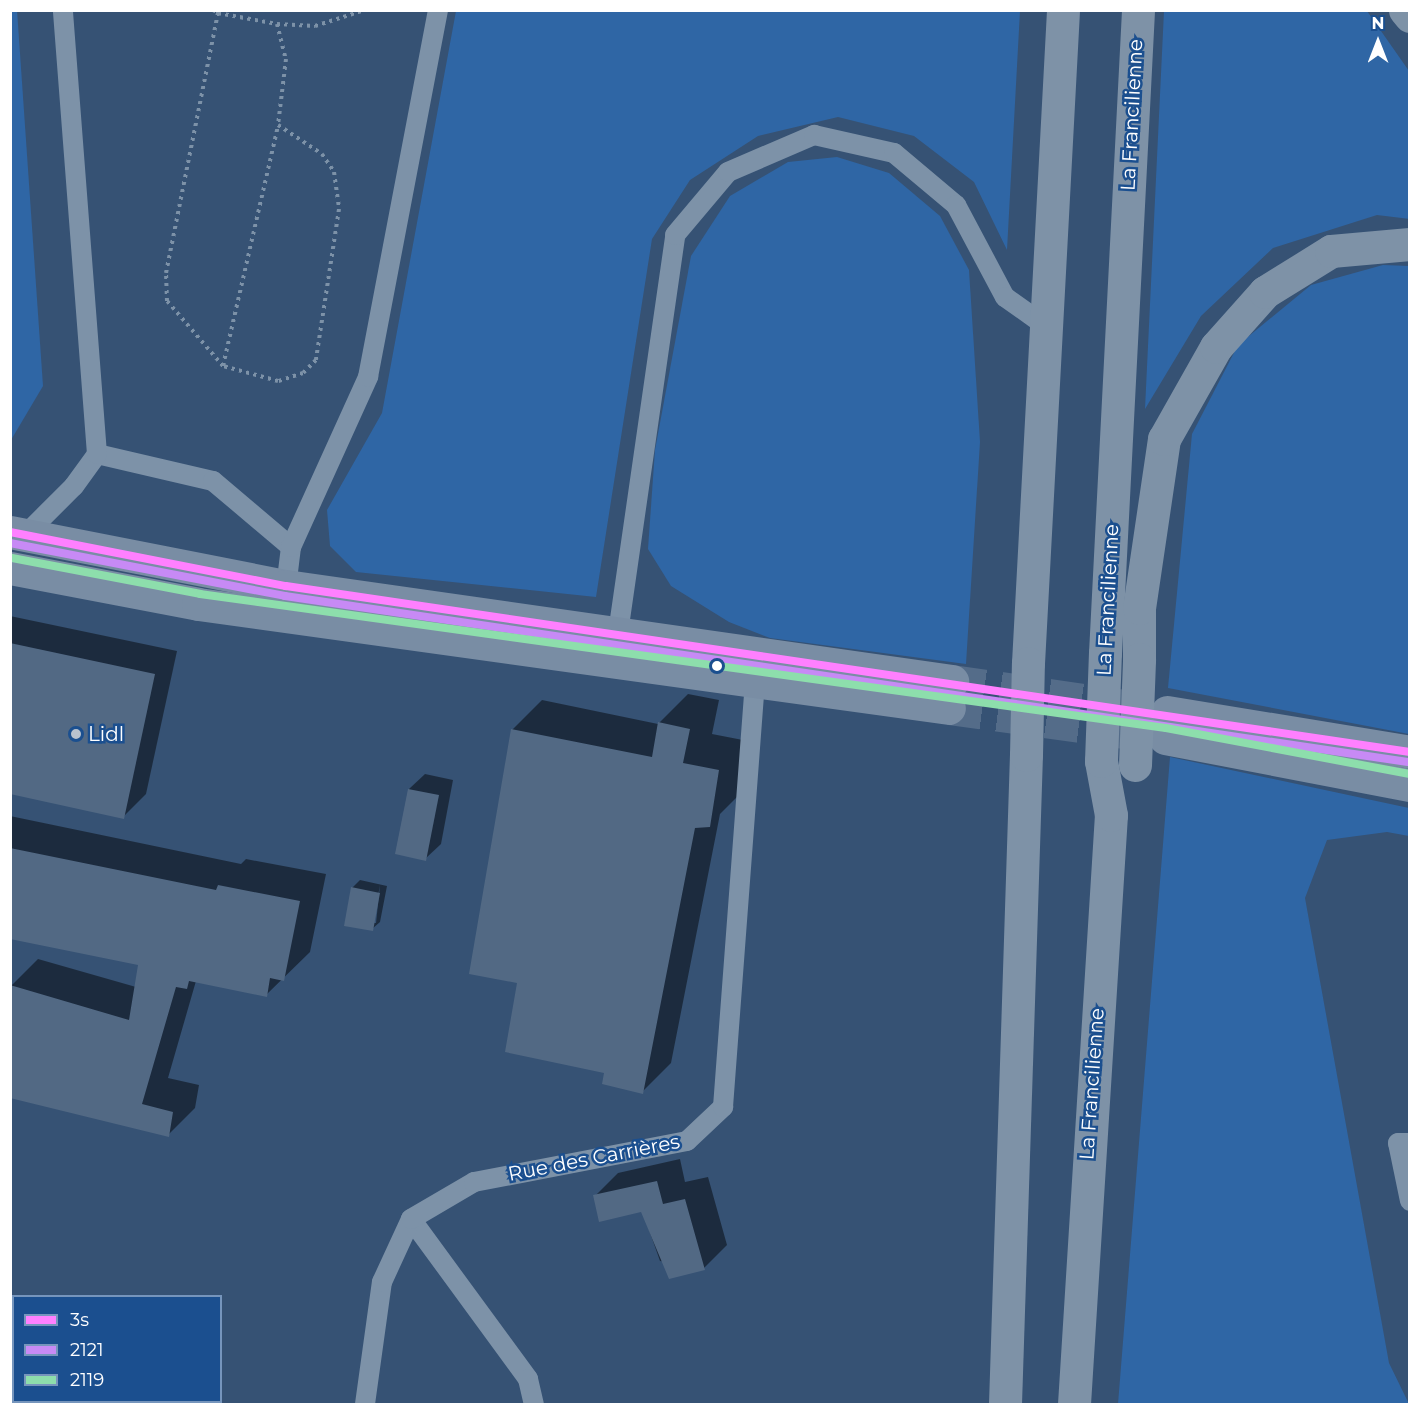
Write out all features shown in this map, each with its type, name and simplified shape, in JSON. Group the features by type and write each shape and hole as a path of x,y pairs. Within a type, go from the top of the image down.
{"highway":[{"path":"1005,1404 1028,663 1042,324 1062,10"},
{"name":"La Francilienne","path":"1074,1404 1111,815 1101,761 1138,10"},
{"path":"1405,10 1410,16"},
{"path":"1111,815 1135,765 1139,608 1164,439 1215,347 1265,292 1331,251 1410,244"}],"main road":[{"path":"10,568 198,604 755,682 950,694 618,633 286,586 18,534"},
{"path":"1410,752 1166,724 1410,785"}],"lane":[{"path":"18,534 74,486 97,454 63,10"},
{"path":"286,586 291,547 368,377 438,10"},
{"path":"618,633 675,235 728,172 814,135 894,153 956,206 1005,297 1042,324"},
{"path":"97,454 213,481 291,547"},
{"name":"Rue des Carrières","path":"411,1219 474,1182 687,1141 723,1107 755,682"},
{"path":"1410,1143 1398,1143 1410,1201"},
{"path":"365,1404 382,1282 411,1219 528,1379 534,1404"}],"path":[{"path":"278,124 322,154 334,172 339,209 316,360 303,374 278,381 223,366 167,301 166,273 216,11 277,24 315,26 365,10"},
{"path":"223,366 278,124 286,59 277,24"},
{"path":"10,182 10,254"}],"shaded area":[{"path":"17,10 43,386 11,440 10,11"},
{"path":"456,11 1020,11 1007,250 974,182 914,136 838,117 758,136 690,180 652,239 596,597 356,572 330,546 327,510 382,413"},
{"path":"1164,11 1367,11 1409,71 1410,219 1377,215 1273,248 1201,316 1145,409"},
{"path":"837,157 889,173 940,216 969,270 980,442 966,664 770,638 729,622 671,586 648,549 655,450 691,256 730,196 788,162"},
{"path":"1383,265 1409,266 1409,734 1168,688 1192,434 1238,345 1311,285"},
{"path":"1170,757 1409,808 1409,836 1387,832 1327,840 1305,898 1389,1363 1409,1404 1118,1404"}],"building":[{"name":"Lidl","path":"10,643 155,674 124,819 10,794"},
{"path":"658,722 690,729 683,763 719,770 710,827 695,828 643,1094 602,1084 604,1073 505,1052 517,983 469,974 511,729 652,757"},
{"path":"408,789 439,795 426,861 395,854"},
{"path":"10,848 216,890 218,885 300,901 284,981 270,978 267,997 189,981 187,989 176,987 142,1104 173,1112 169,1137 10,1098 10,985 129,1020 138,965 10,939"},
{"path":"351,887 380,893 373,931 344,926"},
{"path":"657,1181 663,1204 685,1199 705,1270 669,1279 641,1212 599,1222 593,1195"}],"tunnel":[{"path":"952,681 1132,707"},
{"path":"949,708 1131,733"}],"transit line":[{"name":"3s","path":"10,532 286,586 1410,752"},
{"name":"2121","path":"10,543 285,596 1408,762"},
{"name":"2119","path":"12,558 200,594 1166,728 1410,774"}],"place":[{"name":"Lidl","path":"76,734"}]}
